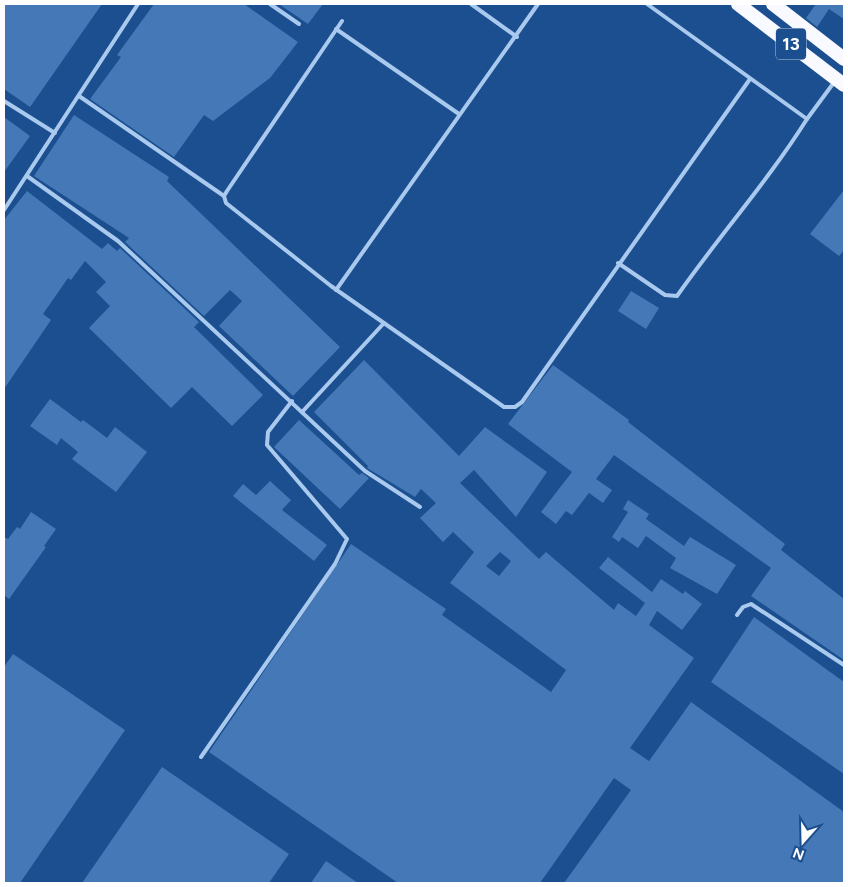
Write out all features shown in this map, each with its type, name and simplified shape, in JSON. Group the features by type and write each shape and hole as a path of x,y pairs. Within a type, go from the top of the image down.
{"highway":[{"name":"13","path":"738,4 841,82"},
{"name":"13","path":"773,4 844,59"}],"lane":[{"path":"4,210 138,4"},
{"path":"270,4 299,24"},
{"path":"471,4 517,37"},
{"path":"336,290 459,114 517,37 538,4"},
{"path":"647,4 807,119"},
{"path":"224,196 342,21"},
{"path":"336,29 459,114"},
{"path":"79,96 224,196 226,204 336,290 504,407 515,407 522,402 618,263 750,79"},
{"path":"618,263 665,295 677,296 710,249 786,152 807,119 841,82"},
{"path":"4,101 55,133"},
{"path":"27,176 118,242 366,471 420,507"},
{"path":"303,411 384,323"},
{"path":"201,757 335,564 347,539 345,533 266,445 268,432 292,402"},
{"path":"737,615 743,606 751,604 844,666"}],"building":[{"path":"4,4 102,4 30,107 4,89"},
{"path":"154,4 244,4 298,42 270,78 213,121 204,115 174,157 90,99 121,57 117,55"},
{"path":"279,4 323,4 308,24"},
{"path":"816,4 844,4 844,19 829,9 817,27 806,18"},
{"path":"74,115 169,177 167,181 340,347 293,396 219,326 242,301 230,290 204,316 125,242 129,238 34,176"},
{"path":"4,117 30,136 4,172"},
{"path":"844,190 844,250 839,256 810,234"},
{"path":"27,191 102,249 108,243 117,251 120,248 199,322 194,327 263,395 232,426 192,387 171,408 89,328 110,306 96,292 106,282 85,261 71,280 68,278 43,314 51,320 4,389 4,220"},
{"path":"631,291 659,308 646,329 618,311"},
{"path":"364,360 459,456 485,427 547,472 516,517 474,470 460,483 539,559 546,552 614,610 618,603 636,616 645,603 599,568 608,557 652,592 661,579 683,594 685,591 702,604 682,630 657,611 649,625 694,658 630,748 649,761 691,702 844,812 844,883 564,883 631,790 614,778 540,883 398,883 209,752 351,544 446,609 442,615 551,692 566,670 450,583 474,552 453,532 443,542 420,518 436,503 421,489 415,497 367,468 368,466 314,412","holes":["500,552 511,561 499,576 486,566"]},
{"path":"553,365 629,420 628,422 785,544 781,550 844,599 844,660 751,596 771,568 614,455 596,479 612,490 603,503 589,493 572,515 566,511 556,524 541,512 572,472 508,424"},
{"path":"50,399 107,438 115,427 147,452 116,492 72,459 78,452 61,438 57,445 30,426"},
{"path":"299,420 359,475 362,473 369,478 340,509 274,447"},
{"path":"270,481 291,500 282,510 327,545 314,561 233,496 243,484 256,495"},
{"path":"628,500 649,514 646,519 684,546 690,537 736,565 717,594 670,568 676,558 646,536 638,548 622,537 619,542 612,537 628,512 623,509"},
{"path":"31,512 56,529 44,546 46,547 9,599 4,595 4,537 8,539 17,527 20,529"},
{"path":"754,617 844,682 844,774 711,682"},
{"path":"13,654 125,730 20,883 4,883 4,667"},
{"path":"162,767 289,854 269,883 82,883"},
{"path":"326,861 358,883 311,883"}]}
